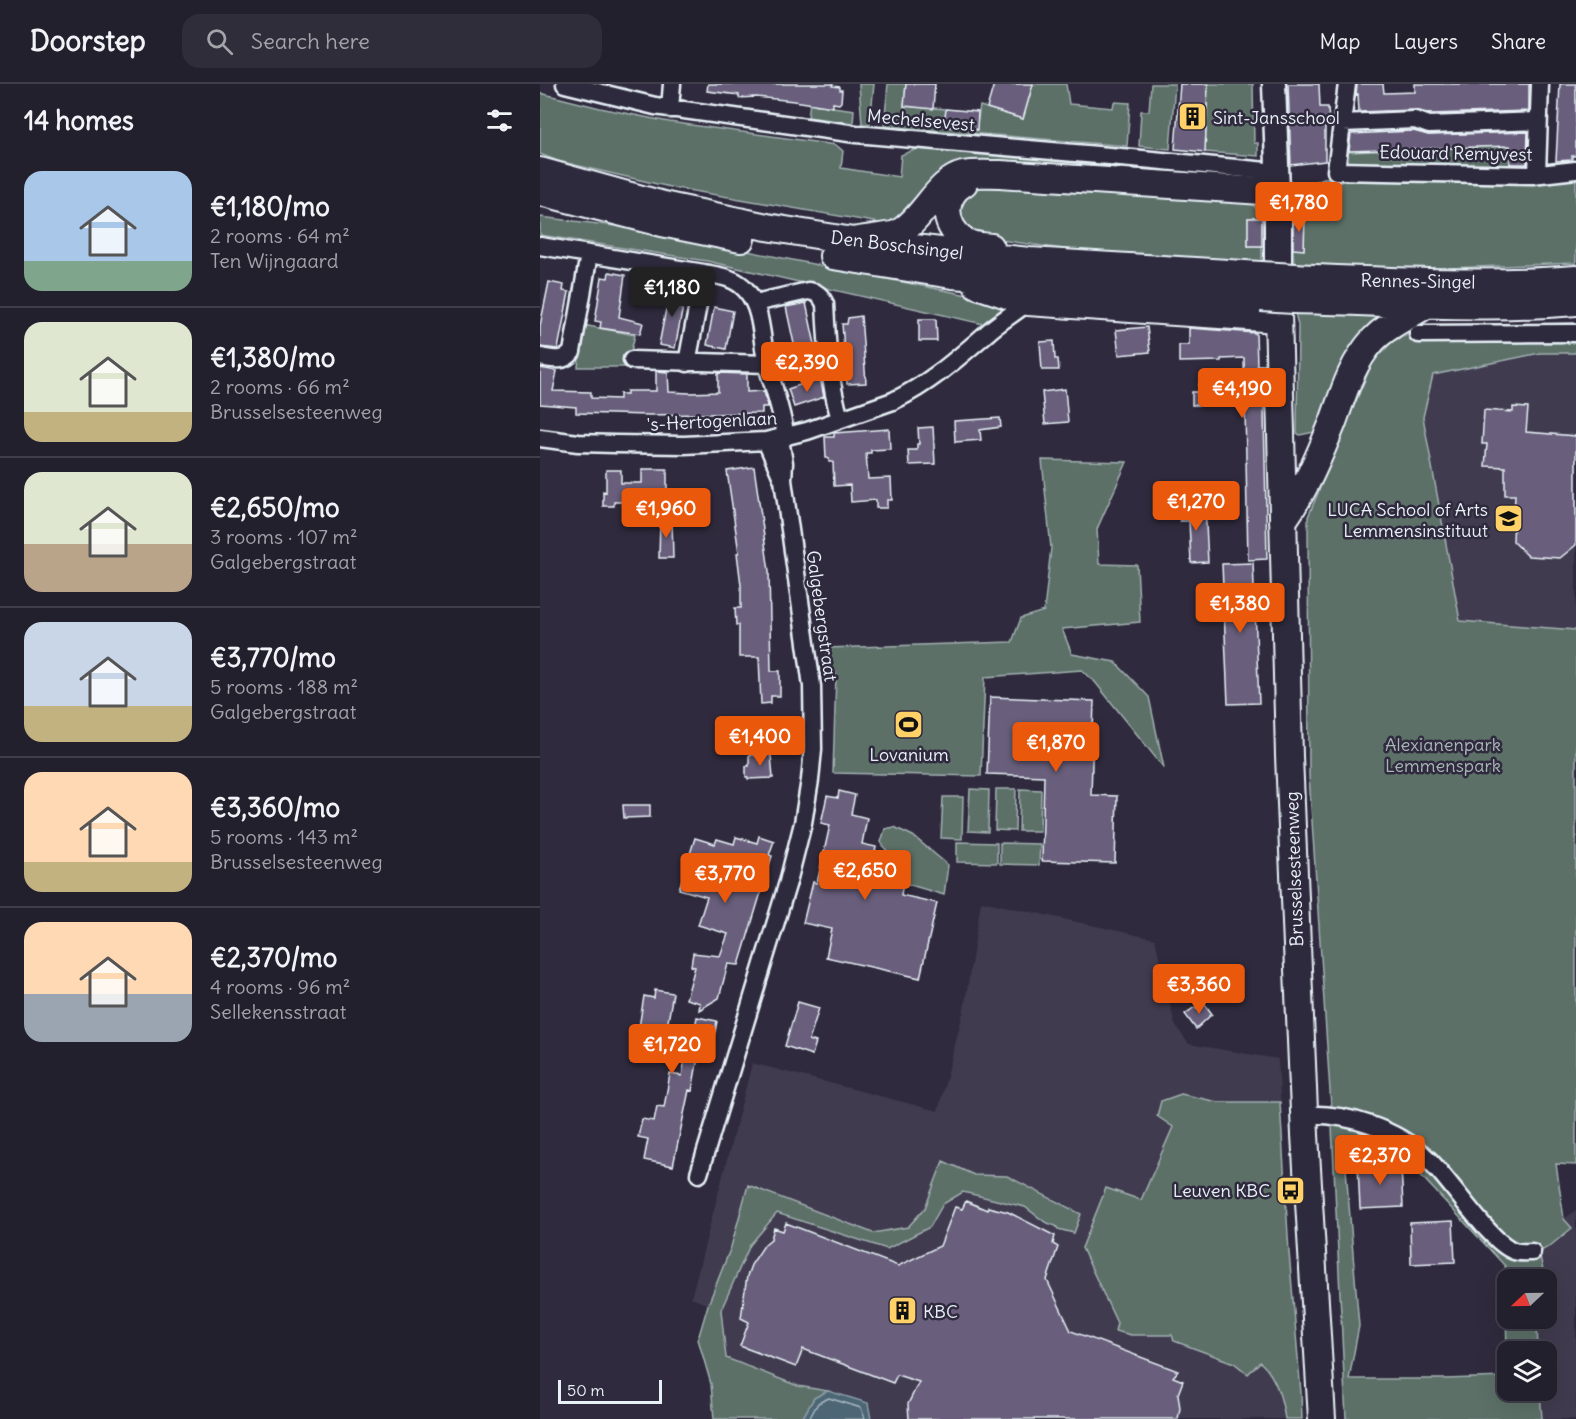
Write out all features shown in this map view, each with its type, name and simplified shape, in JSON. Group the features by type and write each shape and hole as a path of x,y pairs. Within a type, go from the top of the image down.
{"main road":[{"name":"Den Boschsingel","path":"540,171 667,206 767,227 853,241 1261,286"},
{"path":"853,241 898,233 915,220 948,183 962,176 1000,174 1277,182"},
{"path":"977,175 951,193 947,207 951,226 962,240 968,243 1012,250 1029,261"},
{"name":"Brusselsesteenweg","path":"1277,182 1289,298 1281,432 1289,756 1305,1115 1323,1419"},
{"name":"Den Boschsingel","path":"540,192 662,223 766,245 952,275 1261,286"},
{"path":"952,275 1005,296 1028,302 1289,298"},
{"name":"Rennes-Singel","path":"1289,298 1422,282 1538,282 1576,279"},
{"name":"Rennes-Singel","path":"1261,286 1289,298 1426,305 1576,302"},
{"path":"1284,521 1312,474 1361,356 1390,325 1426,305"},
{"path":"1281,432 1304,444 1325,442"}],"street":[{"name":"Mechelsevest","path":"565,84 670,109 876,136 958,142 1277,182"},
{"path":"670,109 672,84"},
{"path":"1274,84 1277,182"},
{"path":"1347,84 1342,123 1415,120 1429,125 1538,121"},
{"path":"1537,174 1540,84"},
{"name":"Edouard Remyvest","path":"1342,123 1336,171 1537,174 1576,170"},
{"path":"540,246 730,278 739,283 755,303 808,291 816,292 825,304 829,372 832,393 840,419"},
{"path":"540,357 561,360 572,352 589,254"},
{"path":"687,363 704,273"},
{"name":"'s-Hertogenlaan","path":"540,438 578,443 684,445 777,439 893,401 922,385 956,361 988,331 1028,302"},
{"name":"Galgebergstraat","path":"699,1174 788,882 803,823 813,749 812,686 777,439 780,408 767,364 755,303"},
{"path":"1418,334 1576,333"},
{"path":"632,360 767,364"},
{"path":"1305,1115 1327,1114 1356,1121 1395,1136 1426,1156 1496,1238 1512,1250 1532,1252"}],"shaded area":[{"name":"LUCA School of Arts Lemmensinstituut","path":"1540,353 1576,353 1576,630 1460,622 1423,417 1433,375"},
{"path":"981,901 1155,939 1175,1025 1189,1044 1278,1059 1289,1252 1302,1419 729,1419 721,1310 691,1298 752,1063 938,1111 964,1009"},
{"path":"1576,1210 1576,1419 1542,1419 1541,1401 1557,1401 1557,1341 1538,1341 1537,1329 1557,1329 1557,1269 1542,1269 1538,1252 1572,1228 1564,1219"}],"green space":[{"path":"859,84 874,84 870,124 862,124"},
{"path":"888,84 906,84 904,106 946,109 945,126 976,130 980,106 1023,119 1033,84 1066,84 1069,104 1113,108 1114,102 1130,103 1127,146 884,126"},
{"path":"1151,84 1175,84 1170,149 1139,146 1141,111 1149,111"},
{"path":"1208,84 1253,84 1254,143 1258,143 1258,156 1205,152"},
{"path":"540,93 669,122 836,145 843,151 841,168 899,177 901,155 920,148 1248,176 1248,183 973,163 897,226 670,187 558,161 540,154"},
{"path":"810,102 816,102 816,105 822,103 826,106 854,110 853,123 808,117"},
{"path":"1510,138 1510,169 1348,165 1348,152 1499,146"},
{"path":"1324,178 1576,178 1576,263 1424,269 1294,264 1293,249 1304,249 1305,196 1301,196 1300,216 1293,216 1296,202 1306,187"},
{"path":"981,187 1249,202 1262,218 1248,218 1248,246 1262,246 1262,262 1077,251 973,236 963,231 953,205 969,192"},
{"path":"540,217 632,228 1012,304 983,324 707,261 540,235"},
{"path":"1295,313 1384,314 1388,321 1321,428 1300,435 1297,433 1298,325"},
{"name":"Alexianenpark Lemmenspark","path":"1576,323 1576,353 1540,353 1433,375 1423,417 1460,621 1576,630 1576,1165 1556,1164 1564,1219 1572,1228 1539,1252 1543,1269 1505,1269 1505,1266 1401,1154 1345,1157 1359,1326 1349,1379 1497,1377 1497,1401 1541,1401 1542,1419 1346,1419 1331,1106 1309,776 1308,517 1372,363 1393,341 1434,327"},
{"path":"583,325 635,335 627,367 578,367"},
{"path":"1042,460 1127,462 1097,529 1099,564 1137,565 1140,622 1062,629 1072,654 1115,662 1149,697 1164,768 1095,682 1082,670 985,677 981,776 833,773 836,674 829,674 826,648 1012,642 1021,618 1044,611 1051,548"},
{"path":"970,789 989,790 988,832 968,831"},
{"path":"996,789 1016,789 1015,831 995,830"},
{"path":"1020,789 1041,790 1040,831 1019,831"},
{"path":"943,797 963,797 962,839 941,838"},
{"path":"894,827 913,836 948,865 944,895 887,878 890,856 881,842 885,829"},
{"path":"957,842 997,843 997,863 957,862"},
{"path":"1000,843 1040,844 1039,865 1000,864"},
{"path":"1181,1094 1218,1102 1280,1102 1302,1419 1285,1419 1277,1388 1270,1374 1260,1362 1248,1374 1234,1363 1174,1341 1172,1335 1131,1335 1115,1331 1117,1323 1082,1248 1106,1188 1141,1200 1173,1127 1157,1116 1161,1101"},
{"path":"943,1161 974,1175 1007,1176 1081,1214 1074,1233 1058,1229 1025,1207 963,1192 943,1204 930,1227 887,1249 777,1213 750,1245 721,1310 726,1358 798,1386 828,1391 814,1398 802,1419 714,1419 711,1384 698,1339 708,1305 731,1247 748,1185 873,1233 908,1227 925,1208"},
{"name":"Alexianenpark Lemmenspark","path":"1506,1329 1537,1329 1538,1341 1507,1341"}],"water":[{"path":"828,1391 868,1403 871,1419 802,1419 814,1398"}],"building":[{"path":"708,84 833,84 832,86 840,87 842,90 841,102 833,103 833,107 756,97 739,98 739,95 707,91"},
{"path":"906,84 935,84 933,109 904,106"},
{"path":"994,84 1033,84 1023,119 987,108"},
{"name":"Sint-Jansschool","path":"1180,84 1208,84 1205,152 1175,149"},
{"path":"1288,84 1319,84 1320,107 1328,107 1329,124 1325,124 1325,161 1291,165"},
{"path":"1357,84 1383,84 1384,93 1415,92 1415,84 1529,84 1529,111 1431,114 1415,110 1359,112"},
{"path":"1560,84 1576,84 1576,156 1572,156 1572,160 1556,161"},
{"path":"946,109 978,112 977,130 944,126"},
{"path":"1413,131 1429,135 1528,132 1527,164 1510,164 1510,146 1349,151 1351,134"},
{"path":"1293,216 1305,216 1304,250 1293,249"},
{"path":"1248,218 1262,218 1262,246 1248,246"},
{"path":"609,272 625,275 619,317 643,323 640,334 600,328 601,322 595,321 602,277 608,278"},
{"path":"549,282 564,285 563,291 569,292 558,349 540,347 540,326"},
{"path":"670,288 686,291 675,348 659,345"},
{"path":"806,303 816,349 796,353 786,307"},
{"path":"714,307 733,311 726,349 707,345"},
{"path":"861,316 866,383 847,384 842,324 847,324 848,318"},
{"path":"919,319 936,319 937,341 919,341"},
{"path":"1147,327 1150,352 1119,355 1116,330"},
{"path":"1189,328 1256,333 1257,365 1263,365 1267,559 1248,560 1244,358 1179,362 1179,345 1189,345"},
{"path":"1054,341 1055,359 1058,359 1059,370 1042,370 1040,342"},
{"path":"540,368 557,371 553,391 591,392 591,398 620,399 620,394 627,394 627,391 656,391 656,371 668,372 669,392 690,393 718,392 718,373 747,374 747,392 764,391 768,407 762,407 762,413 648,415 576,413 576,407 540,404"},
{"path":"820,378 824,397 794,407 788,389"},
{"path":"1199,384 1218,384 1218,405 1192,405 1192,392 1199,392"},
{"path":"1065,389 1068,422 1045,424 1042,392"},
{"path":"1513,407 1528,408 1526,432 1576,436 1576,545 1560,558 1528,556 1513,541 1515,495 1505,495 1505,467 1485,466 1487,444 1482,444 1484,410 1513,412"},
{"path":"1000,418 1001,427 980,430 981,440 955,442 954,421"},
{"path":"933,427 935,464 909,465 908,450 917,450 917,444 919,444 918,428"},
{"path":"889,429 890,449 871,450 871,453 866,453 868,479 891,478 892,500 887,500 887,508 876,508 876,500 851,502 850,485 834,486 833,462 829,462 829,458 826,458 825,437 834,437 834,433"},
{"path":"754,467 769,571 771,671 780,671 780,696 771,696 771,703 761,704 759,657 739,657 739,625 736,625 735,608 741,608 737,553 739,553 727,471"},
{"path":"642,469 667,469 667,508 644,508 644,502 614,502 614,506 603,506 603,491 606,492 606,470 621,470 621,483 642,483"},
{"path":"1205,505 1208,562 1191,563 1189,521 1180,521 1179,507"},
{"path":"660,519 672,519 673,558 659,558"},
{"path":"1253,563 1259,703 1228,704 1222,564"},
{"path":"990,697 1094,701 1091,795 1117,796 1115,863 1042,861 1044,776 987,774"},
{"path":"749,755 771,755 773,778 748,779 746,766 749,766"},
{"path":"839,791 855,795 851,814 867,818 862,844 876,847 872,874 903,882 901,895 937,903 920,978 826,957 832,929 803,923 813,882 817,883 830,825 821,823 827,796 838,798"},
{"path":"623,805 650,805 650,817 624,818"},
{"path":"759,836 774,841 769,855 772,856 739,965 728,964 719,998 699,1010 700,1003 686,999 695,967 691,966 693,953 720,956 728,934 698,925 707,897 679,889 695,838 715,844 717,839 734,844 736,837 757,843"},
{"path":"655,990 673,993 667,1027 694,1033 697,1017 717,1021 712,1049 700,1046 692,1091 689,1090 673,1166 644,1160 648,1139 638,1137 642,1119 654,1121 657,1106 664,1107 670,1074 682,1076 685,1058 674,1056 676,1042 638,1034 644,996 654,998"},
{"path":"798,1002 819,1008 809,1040 816,1042 812,1055 785,1046"},
{"path":"1204,1003 1212,1014 1196,1029 1185,1014"},
{"path":"1401,1164 1403,1207 1360,1209 1358,1165"},
{"name":"KBC","path":"966,1201 987,1210 988,1207 1008,1212 1055,1236 1053,1244 1058,1247 1047,1280 1071,1331 1178,1371 1173,1377 1183,1381 1178,1394 1180,1408 1178,1419 909,1419 908,1404 919,1382 897,1375 893,1383 803,1349 796,1367 740,1346 749,1322 741,1318 747,1276 751,1265 771,1239 774,1228 783,1231 786,1223 898,1266 940,1246 955,1207 962,1209"},
{"path":"1453,1221 1455,1262 1411,1264 1410,1223"}],"place":[{"name":"Sint-Jansschool","path":"1192,117"},
{"name":"LUCA School of Arts Lemmensinstituut","path":"1509,519"},
{"name":"Lovanium","path":"909,725"},
{"name":"Leuven KBC","path":"1291,1190"},
{"name":"KBC","path":"902,1311"}]}
